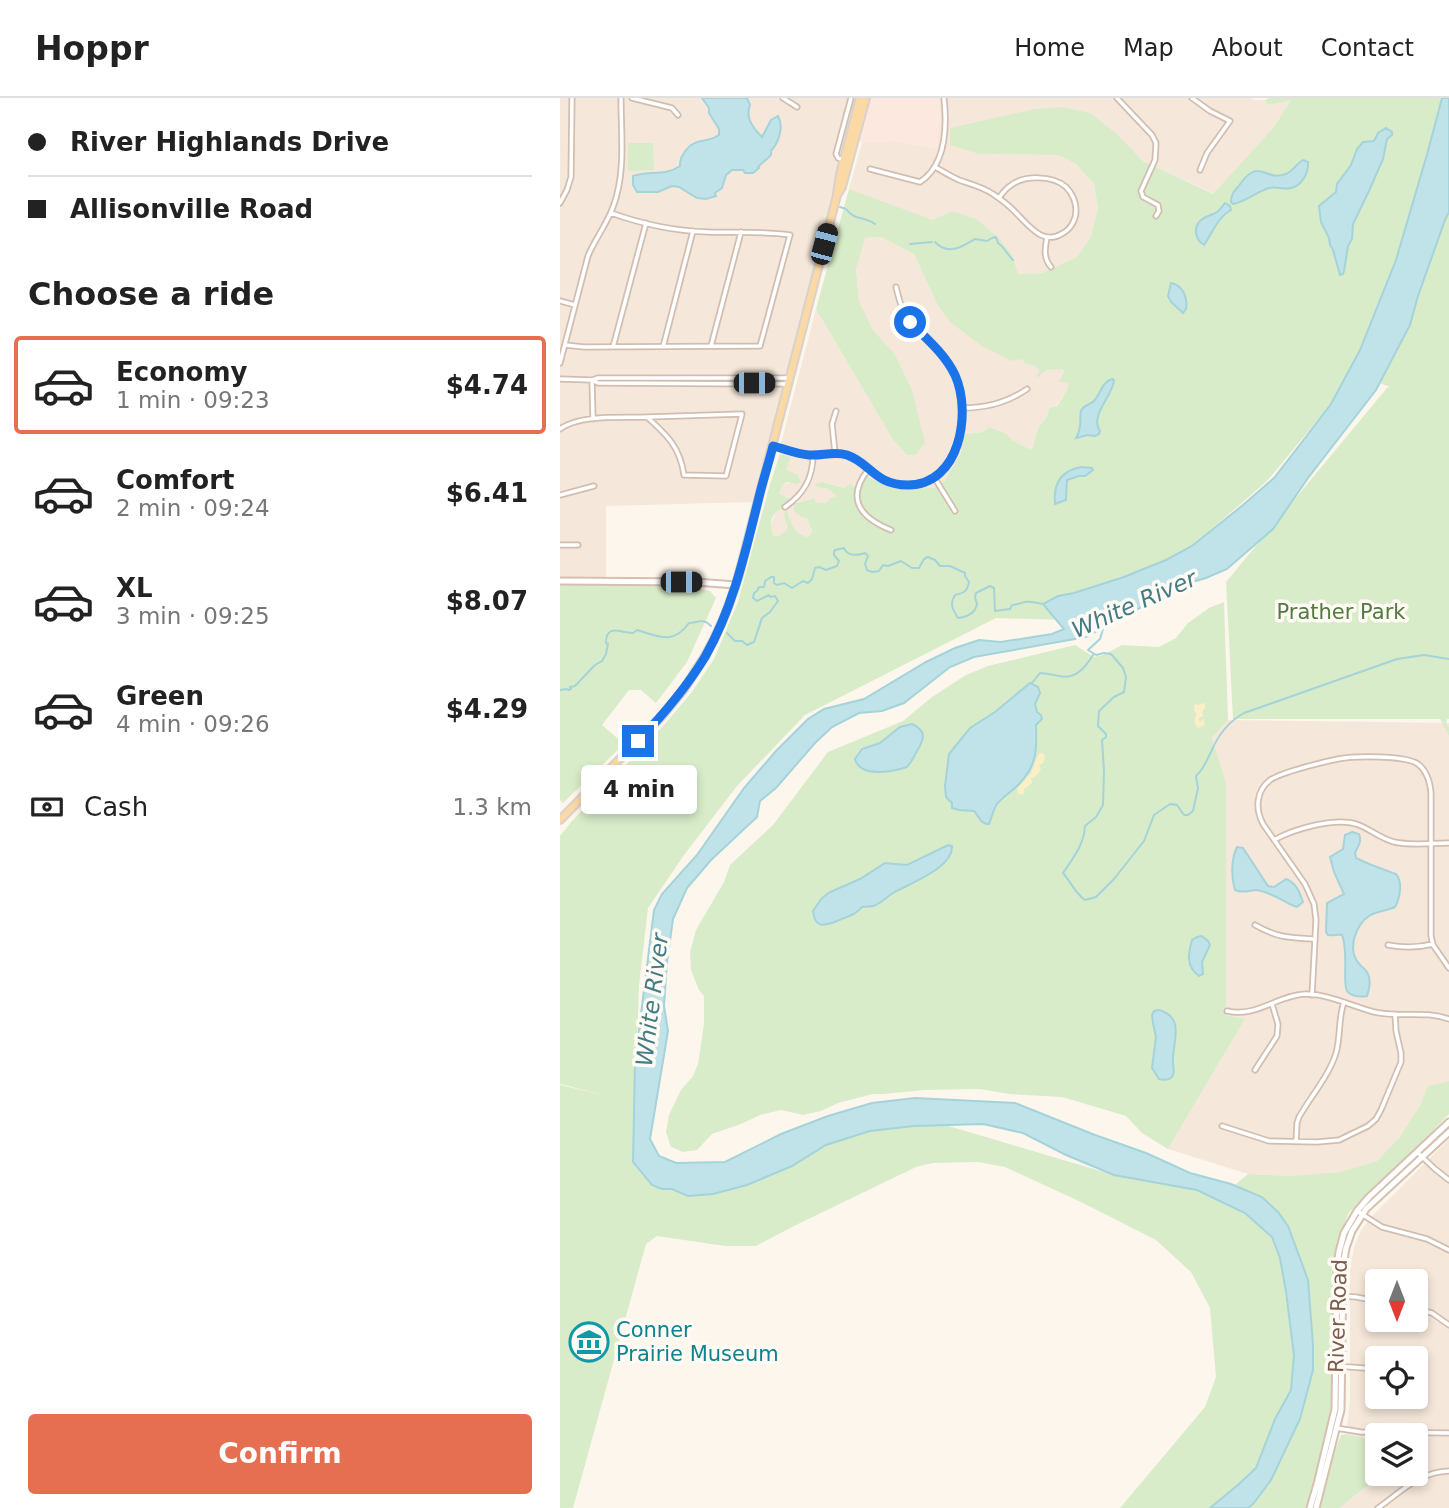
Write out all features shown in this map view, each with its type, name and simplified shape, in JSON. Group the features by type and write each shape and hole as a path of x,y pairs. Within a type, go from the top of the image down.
{"main road":[{"path":"561,820 661,717 684,689 705,656 726,613 773,446 860,98"},
{"path":"837,195 842,187 866,98"},
{"path":"560,582 695,582 736,585"},
{"name":"River Road","path":"1419,1155 1449,1122"},
{"name":"River Road","path":"1316,1508 1335,1428 1339,1366 1339,1252 1345,1233 1369,1197 1449,1132"},
{"name":"River Road","path":"1310,1508 1335,1428"}],"street":[{"path":"560,203 571,177 572,98"},
{"path":"560,363 592,247 611,213 618,192 621,98"},
{"path":"632,98 672,108 678,115"},
{"path":"783,98 797,107"},
{"path":"843,160 838,158 837,152 851,98"},
{"path":"870,169 920,183 929,175 935,167 944,139 944,98"},
{"path":"1117,98 1152,135 1156,143 1155,160 1141,193 1143,197 1158,205 1156,216"},
{"path":"1192,98 1214,114 1230,121 1207,153 1200,170"},
{"path":"935,167 988,191 1034,231 1047,237 1065,232 1075,218 1075,201 1072,194 1065,186 1050,179 1021,180 1010,186 999,198"},
{"path":"565,345 760,346 790,235 693,231 646,223 611,213"},
{"path":"613,347 646,223"},
{"path":"663,347 693,231"},
{"path":"711,346 741,232"},
{"path":"1047,237 1045,255 1051,267"},
{"path":"773,446 813,455 848,455 881,479 898,485 916,484 934,477 947,465 956,450 963,408 960,389 942,354 910,322 895,287"},
{"path":"560,301 575,305"},
{"path":"560,379 592,380 598,377 788,381"},
{"path":"592,380 593,419"},
{"path":"963,408 998,404 1027,389"},
{"path":"835,453 832,424 836,411"},
{"path":"560,429 574,421 593,419 647,417 742,414 726,475 684,475 674,444 647,417"},
{"path":"785,507 799,496 807,485 813,455"},
{"path":"868,470 858,486 859,505 870,520 891,530"},
{"path":"934,477 955,512"},
{"path":"560,495 594,486"},
{"path":"560,545 578,545"},
{"path":"1312,995 1316,911 1312,898 1261,820 1257,807 1261,791 1272,779 1337,759 1408,760 1419,765 1429,781 1431,936 1433,944 1449,968"},
{"path":"1274,840 1308,827 1348,822 1391,842 1449,843"},
{"path":"1255,925 1281,937 1315,939"},
{"path":"1388,945 1408,948 1433,944"},
{"path":"1227,1011 1254,1010 1289,997 1312,995 1373,1012 1429,1014 1449,1019"},
{"path":"1296,1142 1299,1117 1335,1056 1343,1002"},
{"path":"1255,1070 1277,1036 1278,1024 1272,1004"},
{"path":"1222,1126 1269,1141 1296,1142 1339,1140 1368,1126 1376,1119 1401,1062 1395,1014"},
{"path":"1419,1155 1449,1180"},
{"path":"1360,1212 1382,1227 1427,1239 1449,1250"},
{"path":"1340,1296 1365,1299"},
{"path":"1428,1312 1449,1325"},
{"path":"1339,1366 1365,1368"},
{"path":"1335,1428 1361,1432 1449,1433"},
{"path":"1378,1508 1420,1478 1435,1472 1449,1471"}],"shaded area":[{"path":"560,98 856,98 755,502 606,506 606,580 560,580"},
{"path":"868,98 938,98 940,114 937,148 895,141 857,140"},
{"path":"938,98 1251,98 1265,100 1267,105 1292,99 1274,127 1214,194 1143,161 1116,133 979,154 1058,155 1076,164 1094,184 1098,208 1091,236 1077,257 1042,273 1018,274 952,211 933,221 849,189 862,142 895,141 937,148 940,114"},
{"path":"881,237 914,254 937,304 1023,359 1026,364 1034,366 1039,370 1036,377 1046,370 1062,368 1064,371 1061,376 1067,382 1068,388 1056,406 1049,408 1047,417 1038,428 1032,450 990,427 982,432 966,434 961,453 945,480 934,488 897,489 873,479 855,489 848,485 844,488 823,482 817,487 828,489 836,494 836,498 826,503 814,502 814,498 796,502 807,517 812,531 810,535 802,535 791,525 787,511 786,531 774,536 771,524 777,510 789,498 779,493 783,485 791,482 786,470 791,457 780,454 779,451 816,309 893,440 907,455 894,353 873,330 859,301 856,269 864,238"},
{"path":"1228,720 1449,723 1449,1081 1428,1086 1419,1107 1399,1138 1377,1161 1339,1172 1288,1176 1248,1174 1168,1149 1245,1019 1226,1015 1226,782 1212,738"},
{"path":"1449,1139 1449,1508 1339,1508 1367,1486 1428,1486 1428,1423 1365,1423 1365,1438 1346,1434 1350,1400 1350,1271 1354,1247 1361,1230"}],"green space":[{"path":"1442,98 1395,266 1360,350 1331,404 1267,481 1201,538 1206,545 1063,620 996,618 805,715 737,786 684,855 648,908 639,985 633,1162 662,1189 672,1189 688,1196 713,1194 747,1185 786,1168 826,1145 870,1131 945,1125 1114,1175 1197,1190 1245,1213 1272,1237 1280,1258 1294,1355 1291,1390 1275,1419 1256,1468 1210,1508 1120,1508 1205,1407 1216,1377 1210,1308 1191,1272 1156,1240 1005,1167 978,1162 933,1163 916,1167 756,1246 725,1246 657,1236 646,1244 573,1508 560,1508 560,1085 607,1096 560,1084 560,836 664,725 692,692 714,659 738,602 780,454 791,457 786,470 798,475 801,482 787,482 779,493 790,499 772,518 774,536 786,531 784,514 787,510 793,526 807,537 812,531 807,518 794,512 796,503 814,498 815,502 826,503 836,497 828,489 815,484 823,482 844,488 850,484 856,488 867,477 897,489 934,488 945,480 961,453 966,434 982,432 990,427 1032,450 1038,428 1047,417 1049,408 1057,406 1068,388 1067,382 1059,382 1064,371 1062,369 1046,370 1037,378 1039,370 1022,359 1012,361 982,346 951,323 937,304 914,254 881,237 865,238 856,269 859,301 873,330 894,353 912,390 925,443 915,455 907,455 893,440 816,309 849,189 933,220 952,211 976,219 999,238 1012,255 1018,274 1042,273 1077,257 1091,236 1098,208 1094,184 1076,164 1058,155 979,154 950,145 950,128 1035,109 1062,107 1090,113 1116,133 1143,161 1213,194 1274,127 1291,100 1267,105 1265,100"},
{"path":"628,143 653,143 654,170 628,171"},
{"name":"Prather Park","path":"1449,212 1449,719 1446,724 1449,727 1449,736 1440,719 1233,719 1226,582 1390,387 1380,383 1410,325"},
{"path":"560,585 679,585 710,591 716,598 687,662 656,703 641,690 629,690 602,725 624,744 563,803 560,800"},
{"path":"1224,602 1228,720 1212,738 1226,782 1226,1015 1245,1019 1168,1149 1142,1133 1126,1116 1062,1097 1009,1094 980,1089 873,1094 803,1115 781,1110 760,1115 712,1134 697,1150 683,1152 671,1147 666,1132 669,1115 698,1064 704,1024 704,996 691,970 690,952 696,930 724,882 730,865 773,825 828,752 903,721 932,697 966,675 988,666 1075,645 1094,657 1122,645 1159,647 1176,638 1188,623 1209,608"},
{"path":"1449,1081 1449,1114 1348,1214 1335,1251 1336,1389 1310,1508 1248,1508 1271,1480 1300,1419 1308,1280 1235,1185 1248,1174 1288,1176 1339,1172 1377,1161 1399,1138 1419,1107 1428,1086"},
{"path":"1341,1435 1365,1438 1365,1486 1367,1486 1339,1508 1319,1508 1335,1451"}],"sand":[{"path":"1203,703 1205,708 1199,721 1203,719 1205,725 1198,728 1194,707 1195,704"},
{"path":"1041,753 1045,758 1039,765 1041,770 1031,778 1032,783 1024,789 1024,794 1018,794 1017,789 1031,773"}],"water":[{"path":"702,98 747,98 751,122 762,137 771,120 778,116 780,134 771,155 753,173 732,170 726,175 722,188 715,193 716,196 706,199 697,198 679,187 672,186 658,192 637,192 633,185 633,176 674,169 680,166 681,157 690,146 719,135 719,129"},
{"name":"White River","path":"1442,98 1449,98 1449,212 1410,325 1376,390 1308,478 1273,529 1227,569 1182,585 1086,637 974,657 950,667 904,703 882,711 859,713 832,727 776,788 760,801 757,817 711,860 687,888 673,919 664,1006 668,1031 650,1139 659,1156 676,1163 725,1162 781,1134 872,1103 915,1098 1015,1103 1146,1153 1190,1173 1231,1184 1262,1197 1278,1212 1288,1226 1308,1280 1313,1370 1300,1419 1271,1480 1248,1508 1210,1508 1256,1468 1275,1419 1291,1390 1294,1355 1280,1258 1272,1237 1245,1213 1197,1190 1114,1175 1023,1133 983,1124 914,1126 870,1131 826,1145 792,1166 747,1185 713,1194 688,1196 652,1185 633,1162 635,1062 654,910 662,894 697,855 744,788 808,719 824,709 864,699 955,648 979,640 1001,642 1052,634 1064,629 1043,604 1058,596 1124,577 1192,546 1274,478 1331,404 1360,350 1396,260"},
{"path":"1386,128 1392,135 1387,139 1383,159 1353,224 1344,271 1340,275 1329,238 1321,222 1319,206 1336,192 1337,184 1363,142 1374,141 1378,133"},
{"path":"1303,160 1308,162 1307,170 1304,178 1295,187 1269,188 1237,203 1231,202 1234,191 1253,172 1279,176 1291,171"},
{"path":"1225,203 1231,210 1218,222 1204,245 1196,234 1198,223 1217,212"},
{"path":"1171,283 1179,286 1185,296 1186,309 1183,313 1168,296"},
{"path":"1112,379 1113,386 1097,419 1099,434 1076,438 1082,409 1094,401 1104,385"},
{"path":"1081,467 1093,470 1085,476 1067,480 1066,500 1055,504 1055,490 1059,480 1068,472"},
{"path":"1030,683 1038,687 1040,693 1035,704 1042,719 1036,725 1035,757 1024,778 997,804 989,824 986,824 974,811 952,808 952,803 946,797 949,754 970,728 995,712"},
{"path":"912,724 921,730 923,737 919,749 907,767 877,772 858,765 855,759 862,749 880,743 900,727"},
{"path":"1352,832 1360,837 1356,858 1396,874 1400,886 1395,907 1375,913 1364,920 1353,943 1354,955 1369,979 1367,996 1354,995 1347,991 1342,935 1328,935 1326,932 1327,903 1344,894 1330,857 1343,849 1345,835"},
{"path":"948,845 952,846 951,854 938,868 879,904 862,907 854,914 828,924 821,925 816,921 813,911 830,892 860,879 885,863 907,865"},
{"path":"1237,847 1243,848 1268,886 1274,887 1286,879 1289,880 1297,888 1303,902 1297,907 1262,891 1235,890 1232,868"},
{"path":"1202,936 1210,945 1202,962 1203,974 1199,976 1192,969 1189,955 1192,940"},
{"path":"1159,1010 1172,1018 1176,1029 1174,1073 1167,1080 1159,1079 1152,1068 1156,1037 1152,1015"}],"waterway":[{"path":"840,207 875,224"},
{"path":"935,242 945,249 950,249 975,239 987,241 996,237 1013,260"},
{"path":"910,244 932,242"},
{"path":"727,633 735,641 742,641 747,645 754,642 762,618 778,601 775,596 769,595 757,601 753,598 759,587 764,587 765,581 771,577 774,577 774,583 777,585 784,583 792,588 803,581 808,583 815,568 826,570 837,566 839,561 834,552 844,548 847,553 853,555 865,553 868,556 865,564 867,570 872,572 879,571 883,565 901,561 912,568 919,568 928,557 940,566 950,566 965,573 969,582 967,588 955,595 952,601 958,618 972,613 977,604 976,593 990,586 994,588 995,611 1010,609 1012,605 1025,602 1043,604"},
{"path":"560,690 571,689 570,687 575,686 602,661 606,654 607,637 611,631 633,633 637,630 672,637 689,623 703,621 711,626"},
{"name":"White River","path":"1103,629 1100,639 1088,650 1096,655 1111,654 1123,668 1126,677 1124,692 1099,711 1098,726 1106,734 1102,740 1103,805 1096,817 1085,826 1080,845 1063,873 1085,900 1096,897 1114,879 1144,841 1154,815 1170,804 1177,805 1184,815 1193,811 1198,788 1196,776 1220,735 1244,713 1397,659 1424,655 1449,659"},
{"path":"1032,683 1040,673 1065,677 1075,675 1093,655"}],"place":[{"name":"Conner Prairie Museum","path":"589,1342"}],"route":[{"path":"638,741 684,689 705,656 726,613 773,446 808,455 848,455 881,479 898,485 927,481 941,472 950,461 956,450 961,426 963,408 960,389 945,359 910,322"}]}
